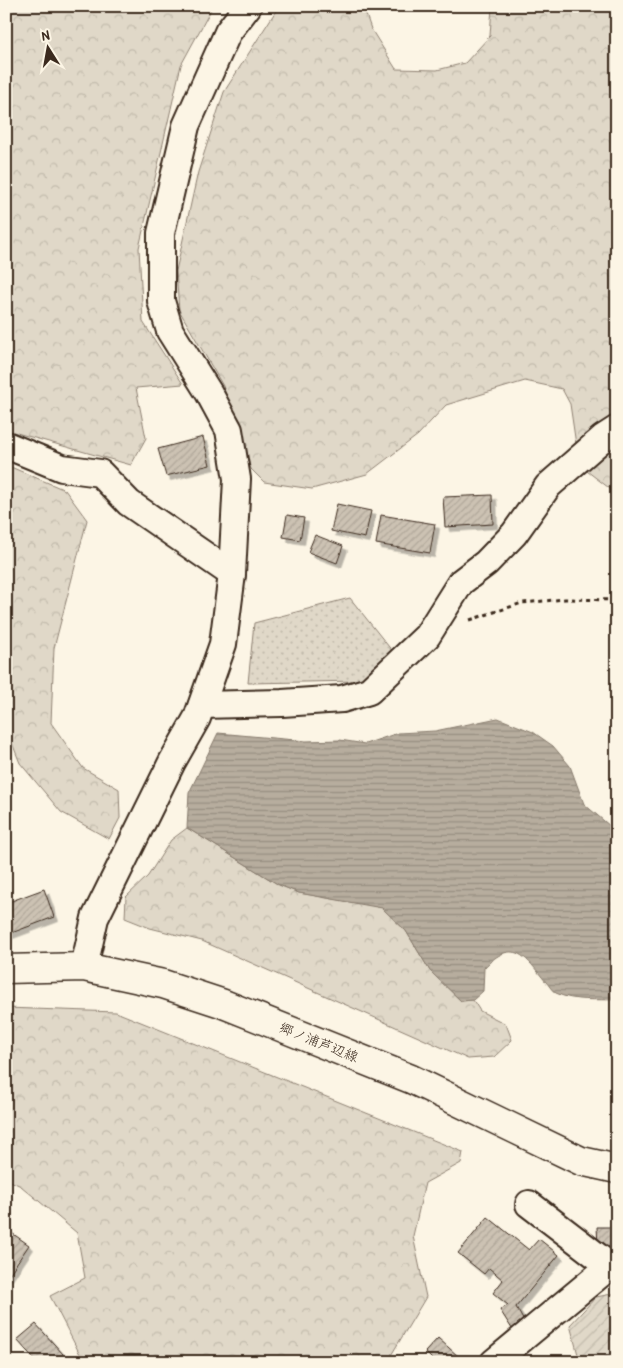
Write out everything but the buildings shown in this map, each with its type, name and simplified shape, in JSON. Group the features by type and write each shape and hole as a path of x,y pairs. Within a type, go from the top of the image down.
{"main road":[{"name":"郷ノ浦芦辺線","path":"6,969 84,967 163,984 220,1003 411,1079 581,1161 617,1169"}],"street":[{"path":"84,967 95,918 202,705 223,644 232,574 237,479 229,430 209,393 170,330 162,301 160,270 161,233 186,126 228,32 248,6"},
{"path":"202,705 342,699 369,691 427,636 461,582 486,563 514,534 548,486 603,438 617,429"},
{"path":"6,445 62,468 100,473 129,503 232,574"},
{"path":"494,1362 613,1267 529,1204"}],"path":[{"path":"427,636 522,603 565,600 617,600"}],"green space":[{"path":"6,6 213,6 181,65 139,248 143,322 183,384 136,388 146,438 131,465 6,430"},
{"path":"279,6 363,6 371,29 396,69 437,70 465,63 490,36 492,6 617,6 617,494 579,465 570,404 562,389 525,381 446,405 418,435 367,474 312,489 264,482 251,469 223,386 179,310 176,271 198,172 224,92"},
{"path":"6,465 65,490 87,520 54,648 51,723 83,768 119,789 120,818 109,839 61,812 20,763 6,728"},
{"path":"350,598 393,652 360,681 248,683 254,623"},
{"path":"187,828 279,885 299,893 381,907 406,931 430,971 461,1001 473,1000 480,1011 506,1024 512,1040 494,1057 468,1059 202,941 150,928 125,918 126,897 148,876 171,840"},
{"path":"6,1008 116,1012 463,1152 461,1163 425,1183 413,1236 426,1297 387,1362 81,1362 83,1360 50,1296 85,1278 77,1233 21,1186 6,1179"},
{"path":"617,1293 617,1362 580,1362 570,1325 596,1297"}],"shaded area":[{"path":"498,718 533,732 553,746 570,766 584,804 617,832 617,1000 578,999 556,993 532,964 518,954 511,952 503,953 484,968 483,991 473,1000 461,1001 430,971 406,931 382,908 299,893 279,885 187,828 189,793 218,733 306,741 340,740 365,744 398,733 435,731"}]}
